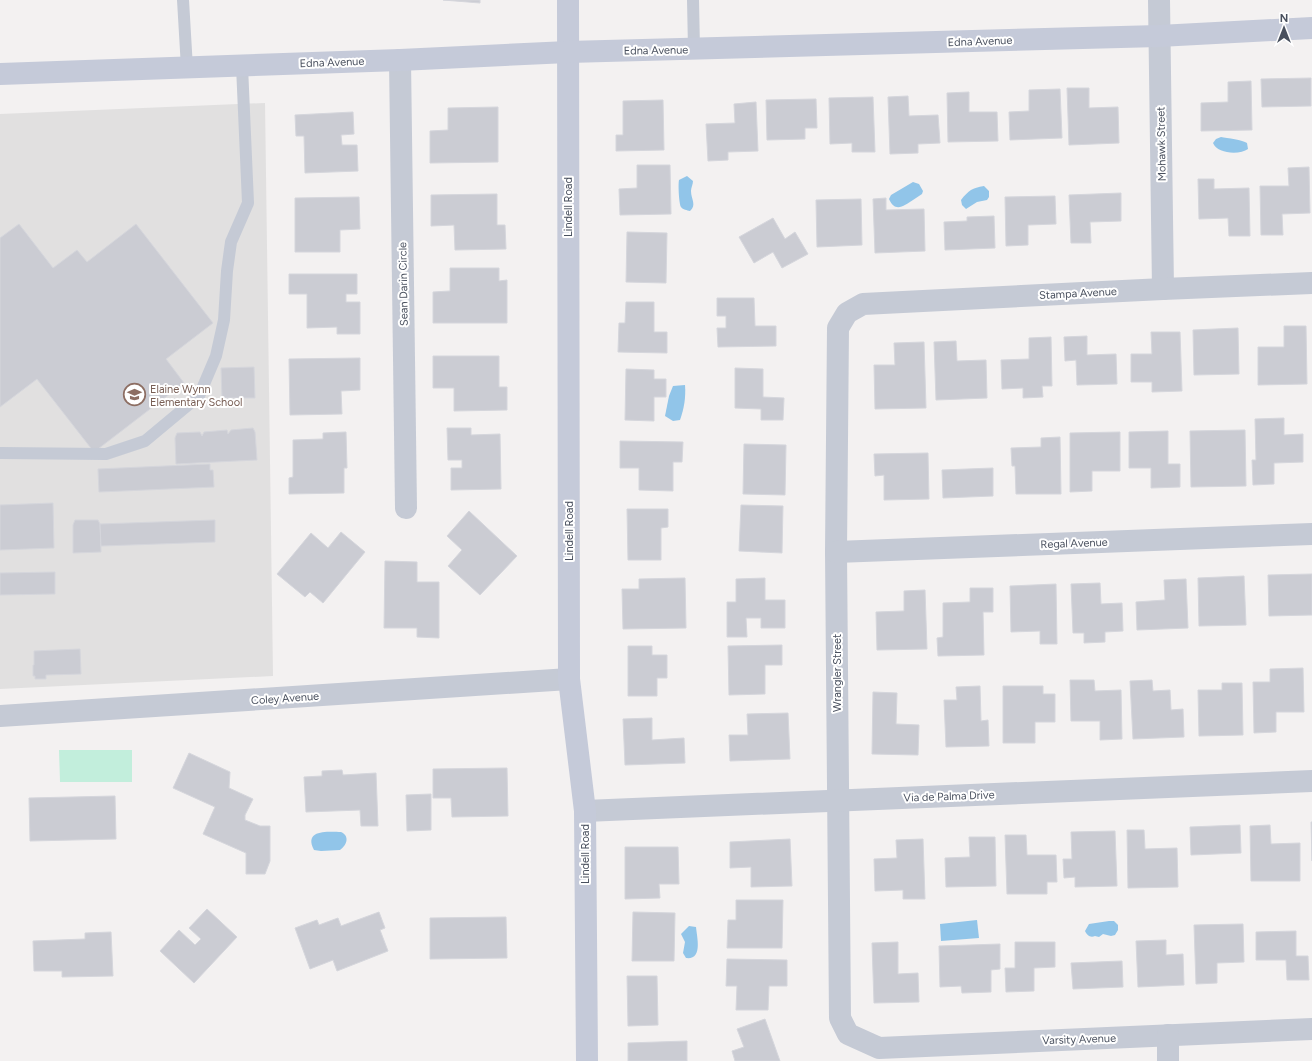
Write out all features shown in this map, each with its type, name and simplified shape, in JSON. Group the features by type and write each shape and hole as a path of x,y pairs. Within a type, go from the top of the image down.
{"street":[{"name":"Lindell Road","path":"568,0 569,678 585,811 587,1061"},
{"name":"Mohawk Street","path":"1159,0 1162,288"},
{"name":"Edna Avenue","path":"0,74 400,60 568,52 1160,36 1312,28"},
{"name":"Sean Darin Circle","path":"400,60 406,508"},
{"name":"Stampa Avenue","path":"847,313 864,304 1162,288 1312,283"},
{"name":"Wrangler Street","path":"847,313 838,328 836,552 840,1018 848,1034"},
{"name":"Regal Avenue","path":"836,552 1312,534"},
{"name":"Coley Avenue","path":"0,716 569,678"},
{"name":"Via de Palma Drive","path":"585,811 1312,781"},
{"name":"Varsity Avenue","path":"848,1034 879,1048 1312,1029"},
{"path":"1168,1036 1168,1061"}],"lane":[{"path":"183,0 187,68"},
{"path":"693,0 694,49"},
{"path":"0,453 106,454 146,442 199,396 216,356 224,320 226,271 231,242 248,203 242,66"}],"shaded area":[{"name":"Elaine Wynn Elementary School","path":"265,103 273,676 0,689 0,114"}],"green space":[{"path":"59,750 132,750 132,782 60,782"}],"water":[{"path":"1221,137 1245,142 1247,143 1248,149 1234,153 1219,149 1215,147 1213,143 1216,139"},
{"path":"687,176 693,181 691,191 693,206 690,211 681,207 679,198 679,180"},
{"path":"913,182 919,184 923,191 922,194 903,206 894,206 889,199 891,195"},
{"path":"984,186 989,191 989,197 987,200 977,202 966,209 962,205 961,200 971,190"},
{"path":"685,385 684,407 680,420 673,421 665,416 669,396 673,386"},
{"path":"324,832 341,832 346,836 346,843 340,850 314,850 312,838 315,835"},
{"path":"977,920 979,938 941,941 940,924"},
{"path":"1114,921 1118,925 1118,930 1115,935 1111,936 1103,934 1099,937 1092,937 1085,931 1089,924"},
{"path":"689,926 696,927 698,947 695,956 686,958 683,953 685,942 681,934"}],"building":[{"path":"443,0 480,0 480,3"},
{"path":"1311,78 1311,106 1262,107 1261,79"},
{"path":"1251,81 1252,130 1201,131 1201,103 1228,102 1228,82"},
{"path":"1067,88 1089,88 1089,108 1118,107 1119,143 1069,145"},
{"path":"1060,89 1062,138 1010,140 1009,112 1029,111 1029,90"},
{"path":"969,92 969,112 997,112 998,141 948,142 947,93"},
{"path":"908,96 909,116 938,115 940,143 918,144 918,153 890,154 888,97"},
{"path":"873,97 875,152 852,152 852,143 830,144 829,98"},
{"path":"816,99 817,128 805,128 805,139 767,140 766,100"},
{"path":"663,100 664,150 616,151 616,135 623,135 623,101"},
{"path":"756,102 758,151 728,152 728,160 708,161 706,124 735,123 734,104"},
{"path":"498,107 498,162 430,163 430,131 448,130 448,108"},
{"path":"353,112 354,134 341,135 342,145 357,145 358,171 305,173 304,136 296,136 295,115"},
{"path":"637,165 670,165 671,214 620,215 619,189 637,188"},
{"path":"1309,167 1310,213 1282,214 1283,235 1261,235 1260,186 1289,186 1288,168"},
{"path":"1198,179 1214,179 1214,189 1249,188 1250,236 1229,236 1228,218 1199,219"},
{"path":"1121,193 1121,221 1090,222 1091,243 1071,243 1069,195"},
{"path":"497,194 497,225 505,225 506,249 455,250 454,225 431,226 431,195"},
{"path":"1055,196 1056,224 1028,225 1028,245 1006,246 1005,197"},
{"path":"359,197 360,229 340,230 340,252 295,252 295,198"},
{"path":"886,198 886,210 924,209 925,251 875,253 873,199"},
{"path":"861,199 862,245 817,247 816,200"},
{"path":"994,216 995,248 945,250 944,222 967,221 967,217"},
{"path":"773,218 785,239 795,232 808,254 782,268 773,252 754,263 739,237"},
{"path":"19,224 53,268 77,250 87,262 136,224 213,323 166,359 184,383 94,452 37,379 0,407 0,238"},
{"path":"627,232 667,233 666,283 626,282"},
{"path":"450,268 499,268 499,281 507,280 507,323 433,323 433,292 450,291"},
{"path":"289,274 357,274 357,294 346,294 346,302 360,302 360,334 337,334 337,327 307,328 307,294 289,294"},
{"path":"717,298 754,298 755,326 776,326 776,346 718,347 717,328 726,328 726,316 717,316"},
{"path":"626,302 654,302 654,332 667,332 667,353 618,352 619,323 625,323"},
{"path":"1284,326 1306,326 1307,384 1258,385 1258,347 1284,347"},
{"path":"1238,328 1239,374 1194,375 1193,330"},
{"path":"1151,332 1180,332 1182,391 1152,392 1152,382 1131,382 1131,354 1152,354"},
{"path":"1087,336 1087,355 1116,354 1117,384 1077,385 1076,360 1065,361 1064,337"},
{"path":"1051,337 1052,386 1042,386 1043,397 1023,398 1023,388 1002,389 1001,360 1029,359 1029,338"},
{"path":"956,341 957,361 986,360 987,398 936,400 934,342"},
{"path":"924,342 926,408 875,409 874,365 895,365 894,343"},
{"path":"433,356 499,356 499,387 507,387 507,410 454,411 454,388 433,388"},
{"path":"360,358 360,390 341,391 342,414 290,415 289,359"},
{"path":"254,367 255,398 222,398 221,368"},
{"path":"735,368 763,369 763,397 784,398 783,420 761,420 761,409 735,408"},
{"path":"626,369 654,370 654,379 666,379 666,397 654,397 654,421 625,420"},
{"path":"1284,418 1284,435 1303,434 1303,462 1274,463 1274,484 1253,485 1252,460 1256,460 1255,419"},
{"path":"253,428 255,432 257,460 176,464 175,438 177,433 200,432 202,436 204,432 227,430 228,434 231,430"},
{"path":"447,428 471,428 471,435 500,434 501,489 451,490 451,468 462,468 462,460 448,460"},
{"path":"1245,430 1246,486 1191,487 1190,431"},
{"path":"1168,431 1168,464 1180,464 1180,487 1151,488 1151,468 1129,468 1129,432"},
{"path":"346,432 347,468 344,468 344,493 289,494 289,478 293,477 293,440 323,439 323,433"},
{"path":"1120,432 1120,471 1092,471 1092,491 1070,492 1070,433"},
{"path":"1060,437 1061,494 1016,494 1015,466 1012,466 1011,448 1041,447 1041,438"},
{"path":"620,441 683,442 682,462 673,462 673,491 639,490 639,468 620,468"},
{"path":"744,444 786,445 785,495 743,494"},
{"path":"928,453 929,499 884,500 884,475 875,476 874,454"},
{"path":"210,464 210,470 213,470 214,487 99,492 98,469"},
{"path":"993,468 993,496 943,498 942,470"},
{"path":"53,503 54,548 0,550 0,505"},
{"path":"741,505 783,506 782,553 739,551"},
{"path":"627,509 668,509 668,527 661,528 661,560 628,560"},
{"path":"469,511 517,556 480,595 448,566 462,550 447,536"},
{"path":"75,520 98,520 100,524 101,552 73,553 73,525"},
{"path":"215,520 215,542 101,546 100,524"},
{"path":"341,532 365,552 323,603 310,592 305,597 277,574 311,533 328,548"},
{"path":"385,561 417,562 417,582 439,582 439,638 417,637 417,628 384,628"},
{"path":"55,572 55,594 0,595 0,573"},
{"path":"1312,574 1312,615 1269,616 1268,575"},
{"path":"1244,576 1246,625 1199,626 1198,578"},
{"path":"685,578 686,628 623,629 622,589 639,589 639,579"},
{"path":"765,578 765,600 785,600 785,628 761,628 761,618 746,618 747,637 727,637 727,602 736,602 736,579"},
{"path":"1186,579 1188,628 1137,630 1136,602 1165,600 1164,580"},
{"path":"1100,583 1101,604 1122,603 1123,631 1105,632 1105,642 1084,643 1084,633 1073,633 1071,584"},
{"path":"1056,584 1057,644 1040,644 1040,631 1011,632 1010,586"},
{"path":"970,588 993,588 993,612 983,612 984,655 938,656 937,638 943,637 943,603 970,602"},
{"path":"925,590 927,649 877,650 876,612 904,611 904,591"},
{"path":"782,645 782,665 765,665 765,694 729,695 728,646"},
{"path":"628,646 652,646 652,655 667,655 667,678 657,678 657,696 628,696"},
{"path":"80,649 81,674 46,675 46,679 35,679 35,676 33,676 34,651"},
{"path":"1303,668 1304,712 1276,712 1276,732 1254,733 1253,682 1270,682 1270,669"},
{"path":"1070,680 1094,680 1095,691 1121,690 1122,739 1100,740 1100,721 1071,721"},
{"path":"1152,680 1153,691 1170,690 1171,710 1183,709 1184,737 1133,739 1130,681"},
{"path":"1222,683 1242,683 1243,735 1199,736 1198,690 1222,690"},
{"path":"980,686 981,721 988,720 989,746 946,747 944,700 957,700 956,687"},
{"path":"1003,686 1043,686 1043,694 1055,694 1055,722 1035,722 1035,743 1003,743"},
{"path":"873,692 897,693 896,724 919,725 918,755 872,754"},
{"path":"788,713 790,759 730,761 729,735 748,735 747,714"},
{"path":"652,718 652,740 684,738 685,763 625,765 623,719"},
{"path":"189,753 230,772 229,788 253,799 245,815 245,820 260,826 270,826 270,861 265,874 246,874 246,853 203,834 215,807 173,788"},
{"path":"507,768 508,816 452,817 451,798 433,798 433,769"},
{"path":"342,770 343,775 376,773 378,826 361,826 360,810 306,812 304,777 322,776 322,771"},
{"path":"431,794 431,830 407,831 406,795"},
{"path":"115,796 116,839 30,841 29,798"},
{"path":"1311,822 1312,822 1312,861"},
{"path":"1240,825 1241,853 1191,855 1190,827"},
{"path":"1270,825 1271,844 1300,843 1300,881 1251,881 1250,826"},
{"path":"1127,830 1144,830 1145,849 1177,848 1178,887 1128,888"},
{"path":"1115,831 1117,886 1075,887 1075,877 1064,878 1063,859 1072,859 1071,832"},
{"path":"1005,835 1026,835 1027,855 1056,855 1057,882 1047,882 1047,894 1007,894"},
{"path":"969,837 995,837 996,886 946,887 945,858 970,857"},
{"path":"790,839 792,886 751,887 751,867 730,868 730,842"},
{"path":"923,839 925,899 903,899 903,890 875,891 874,859 897,858 896,840"},
{"path":"625,847 678,847 679,884 659,884 660,898 625,899"},
{"path":"736,900 783,900 782,948 727,948 728,920 736,920"},
{"path":"207,909 237,937 194,983 160,951 179,930 195,945 201,939 189,928"},
{"path":"379,912 385,928 380,930 388,951 337,971 333,960 310,969 295,928 317,920 319,925 338,918 341,926"},
{"path":"633,912 675,913 674,961 632,961"},
{"path":"506,917 507,958 430,959 430,918"},
{"path":"1243,924 1244,962 1217,963 1217,983 1196,984 1194,925"},
{"path":"1296,931 1296,956 1308,956 1309,980 1287,980 1286,960 1256,960 1256,932"},
{"path":"111,932 113,976 62,977 62,971 34,971 33,941 85,939 85,933"},
{"path":"1166,940 1166,955 1183,954 1184,985 1138,987 1136,941"},
{"path":"898,942 898,974 918,973 919,1002 874,1003 872,943"},
{"path":"1015,942 1055,942 1055,967 1034,968 1034,991 1006,992 1005,968 1015,968"},
{"path":"1000,944 1000,969 991,970 991,992 962,993 961,986 940,987 939,946"},
{"path":"727,959 787,960 787,986 769,986 768,1010 736,1010 737,986 726,986"},
{"path":"1122,961 1123,987 1073,989 1071,963"},
{"path":"627,976 657,976 658,1025 628,1026"},
{"path":"765,1019 780,1061 735,1061 732,1051 744,1047 737,1029"},
{"path":"687,1041 687,1061 628,1061 628,1043"}],"place":[{"name":"Elaine Wynn Elementary School","path":"135,395"}]}
